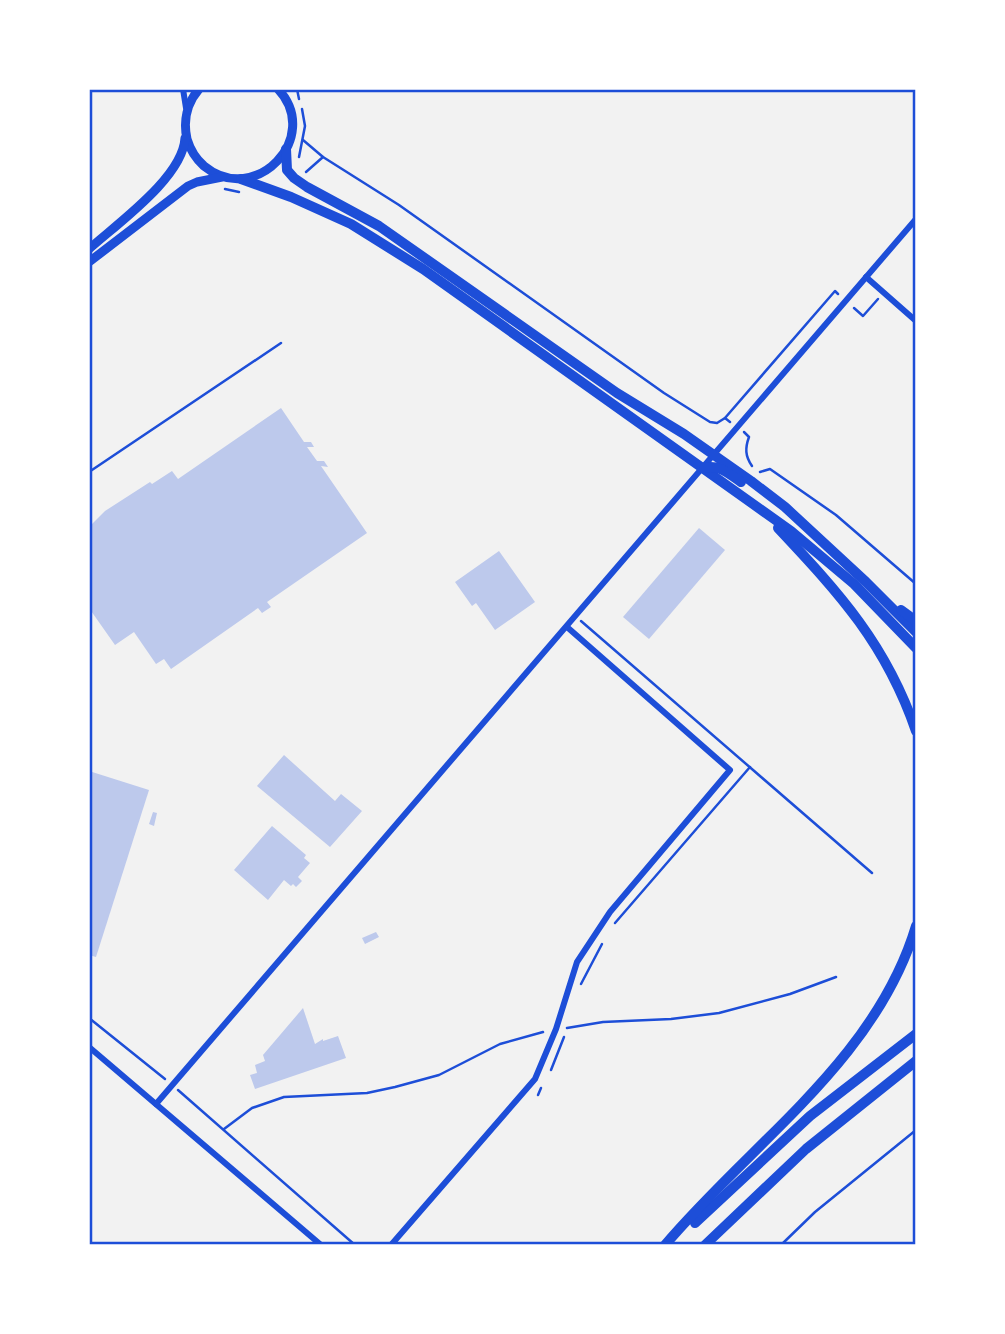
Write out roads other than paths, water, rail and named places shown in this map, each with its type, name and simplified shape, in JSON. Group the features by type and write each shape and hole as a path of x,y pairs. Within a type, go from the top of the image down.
{"highway":[{"path":"286,149 286,165 314,192 379,226 617,393 714,454 785,507 916,632"},
{"path":"242,179 351,224 391,247 757,506 846,577 916,648"},
{"path":"621,409 640,417 695,453 714,454"},
{"path":"704,468 718,467 747,487 769,495"},
{"path":"757,506 821,573 867,631 890,668 916,732"},
{"path":"866,582 916,621"},
{"path":"665,1245 844,1059 886,996 900,969 916,926"},
{"path":"672,1245 810,1116 916,1034"},
{"path":"705,1245 806,1149 916,1061"}],"main road":[{"path":"89,249 175,168 182,153 186,111 199,89"},
{"path":"89,262 188,187 209,179 242,179 271,168 290,142 290,110 282,91"},
{"path":"185,129 189,146 198,161 225,177"}],"street":[{"path":"183,89 186,111"},
{"path":"156,1104 916,219"},
{"path":"866,277 916,321"},
{"path":"391,1245 535,1079 555,1030 577,962 610,912 730,770 567,627"},
{"path":"89,1047 321,1245"}],"lane":[{"path":"89,472 281,343"}]}
